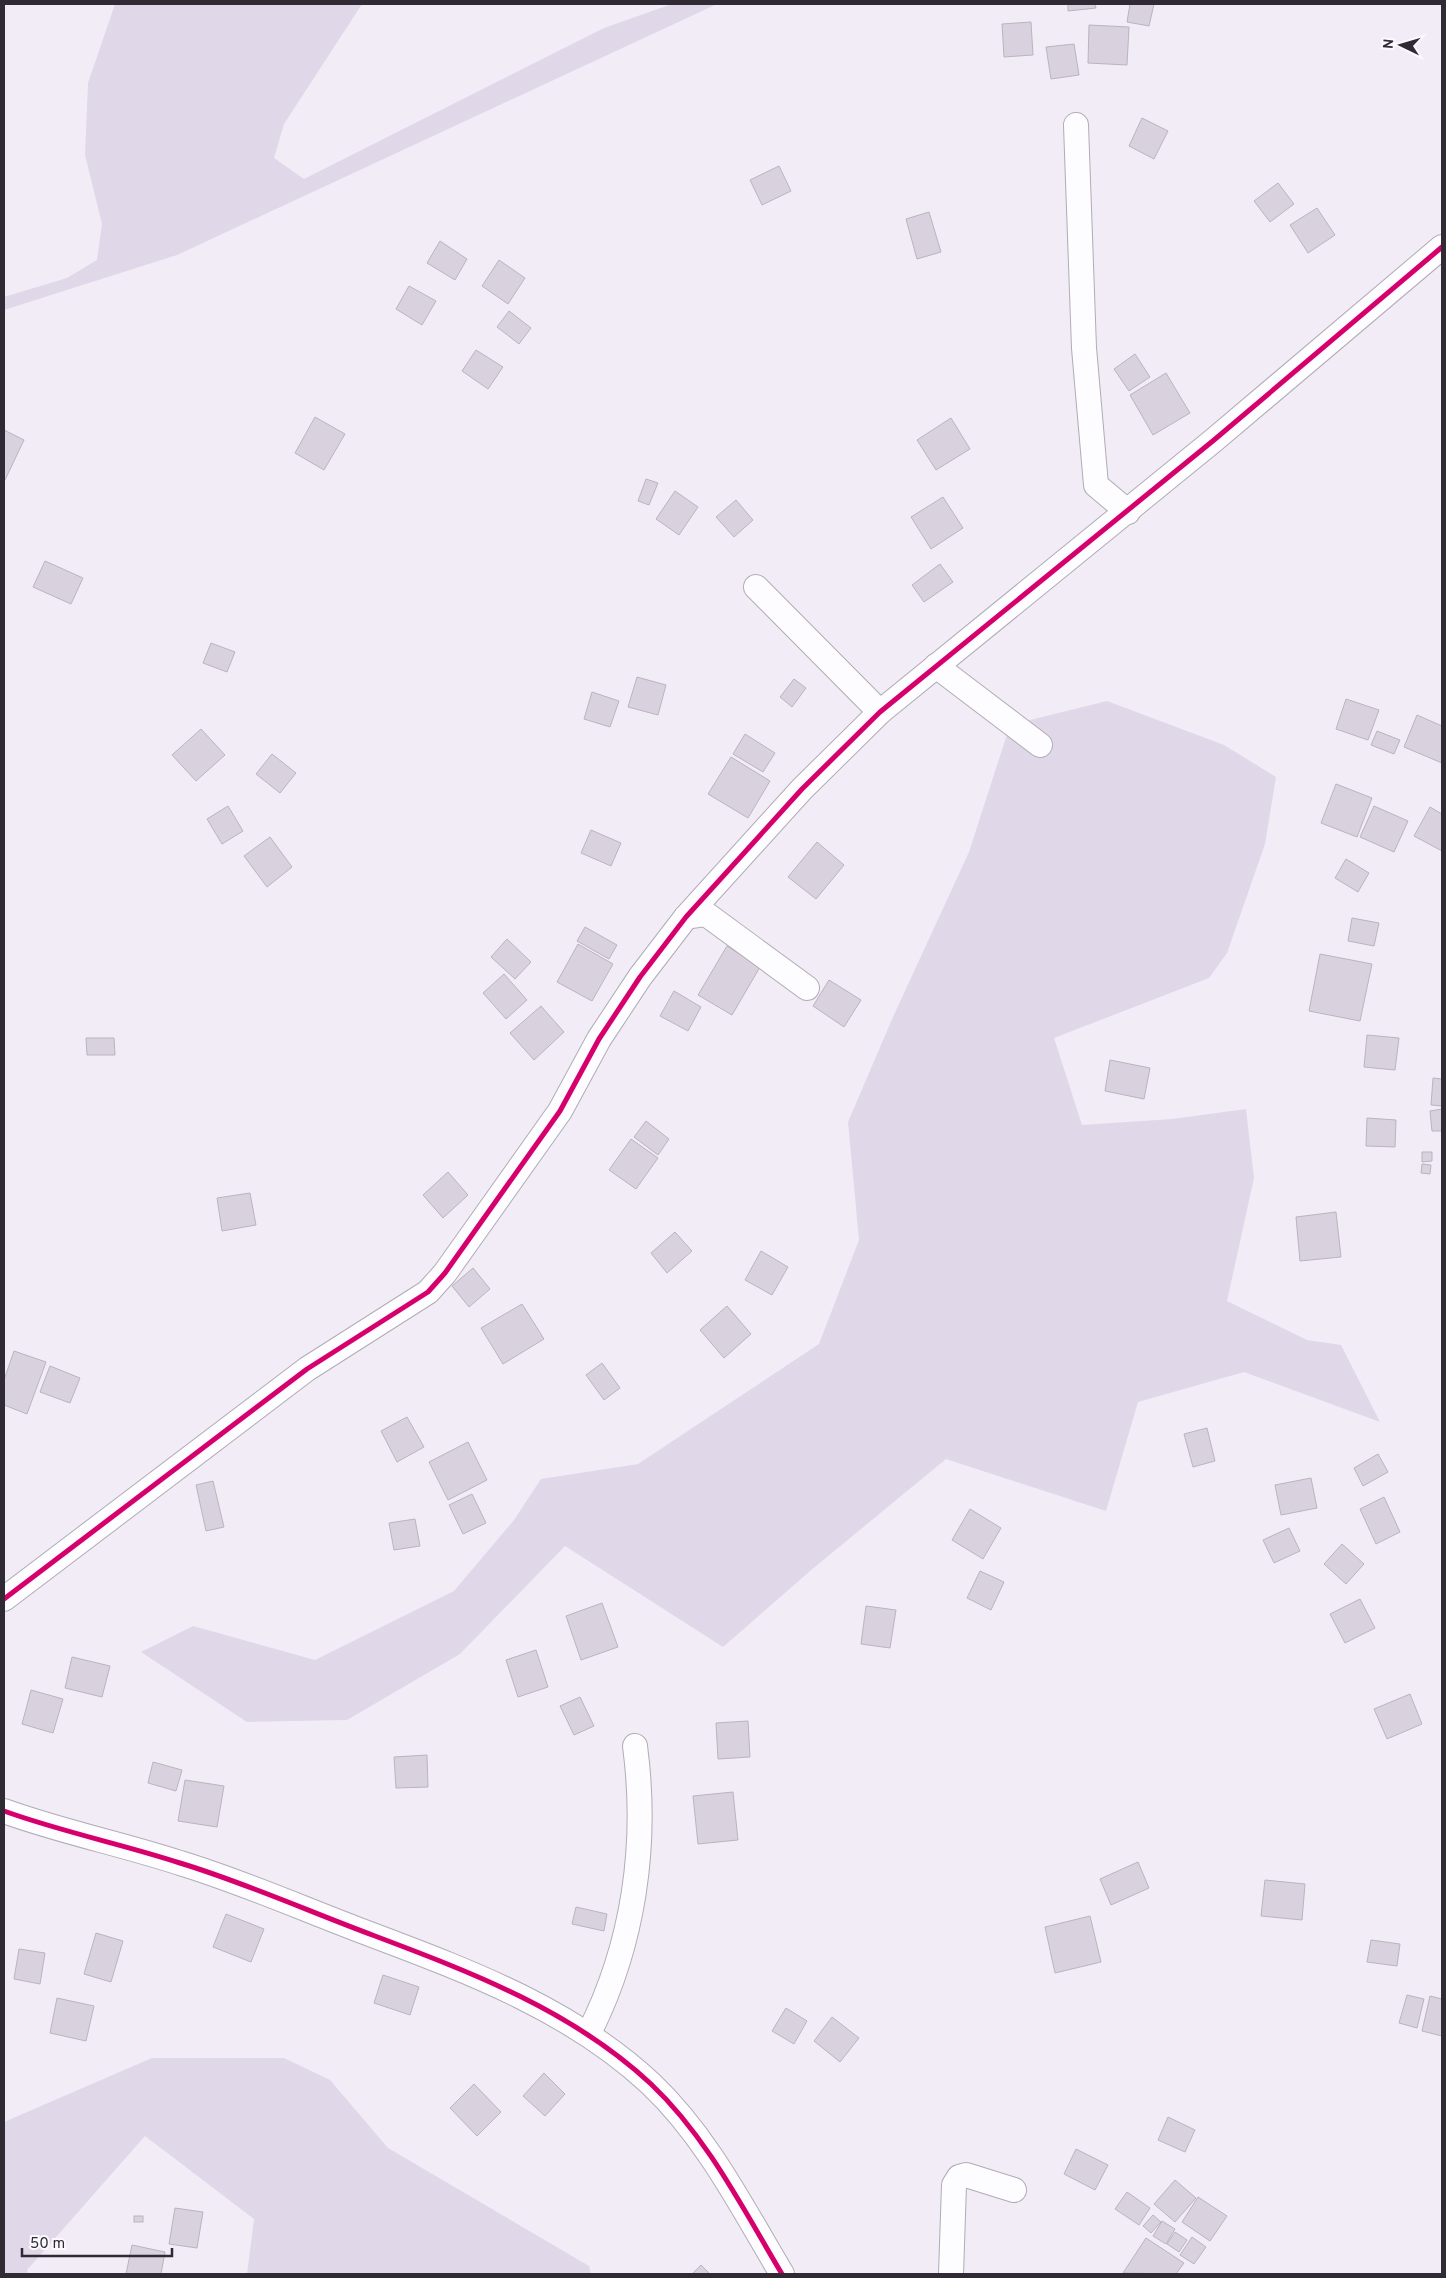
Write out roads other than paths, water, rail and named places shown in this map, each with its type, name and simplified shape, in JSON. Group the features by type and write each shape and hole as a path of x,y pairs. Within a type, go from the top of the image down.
{"street":[{"path":"1076,125 1084,348 1096,485 1128,512"},
{"path":"4,1599 307,1369 428,1292 445,1273 560,1111 599,1039 640,977 686,917 802,789 880,712 1128,512 1442,247"},
{"path":"756,587 880,712"},
{"path":"936,666 1040,745"},
{"path":"686,917 706,914 807,988"},
{"path":"589,2033 605,2002 634,1900 640,1787 635,1746"},
{"path":"4,1812 180,1863 226,1879 403,1947 517,1994 589,2033 652,2085 700,2142 730,2186 782,2274"},
{"path":"951,2274 954,2185 959,2177 966,2174 1014,2190"}]}
